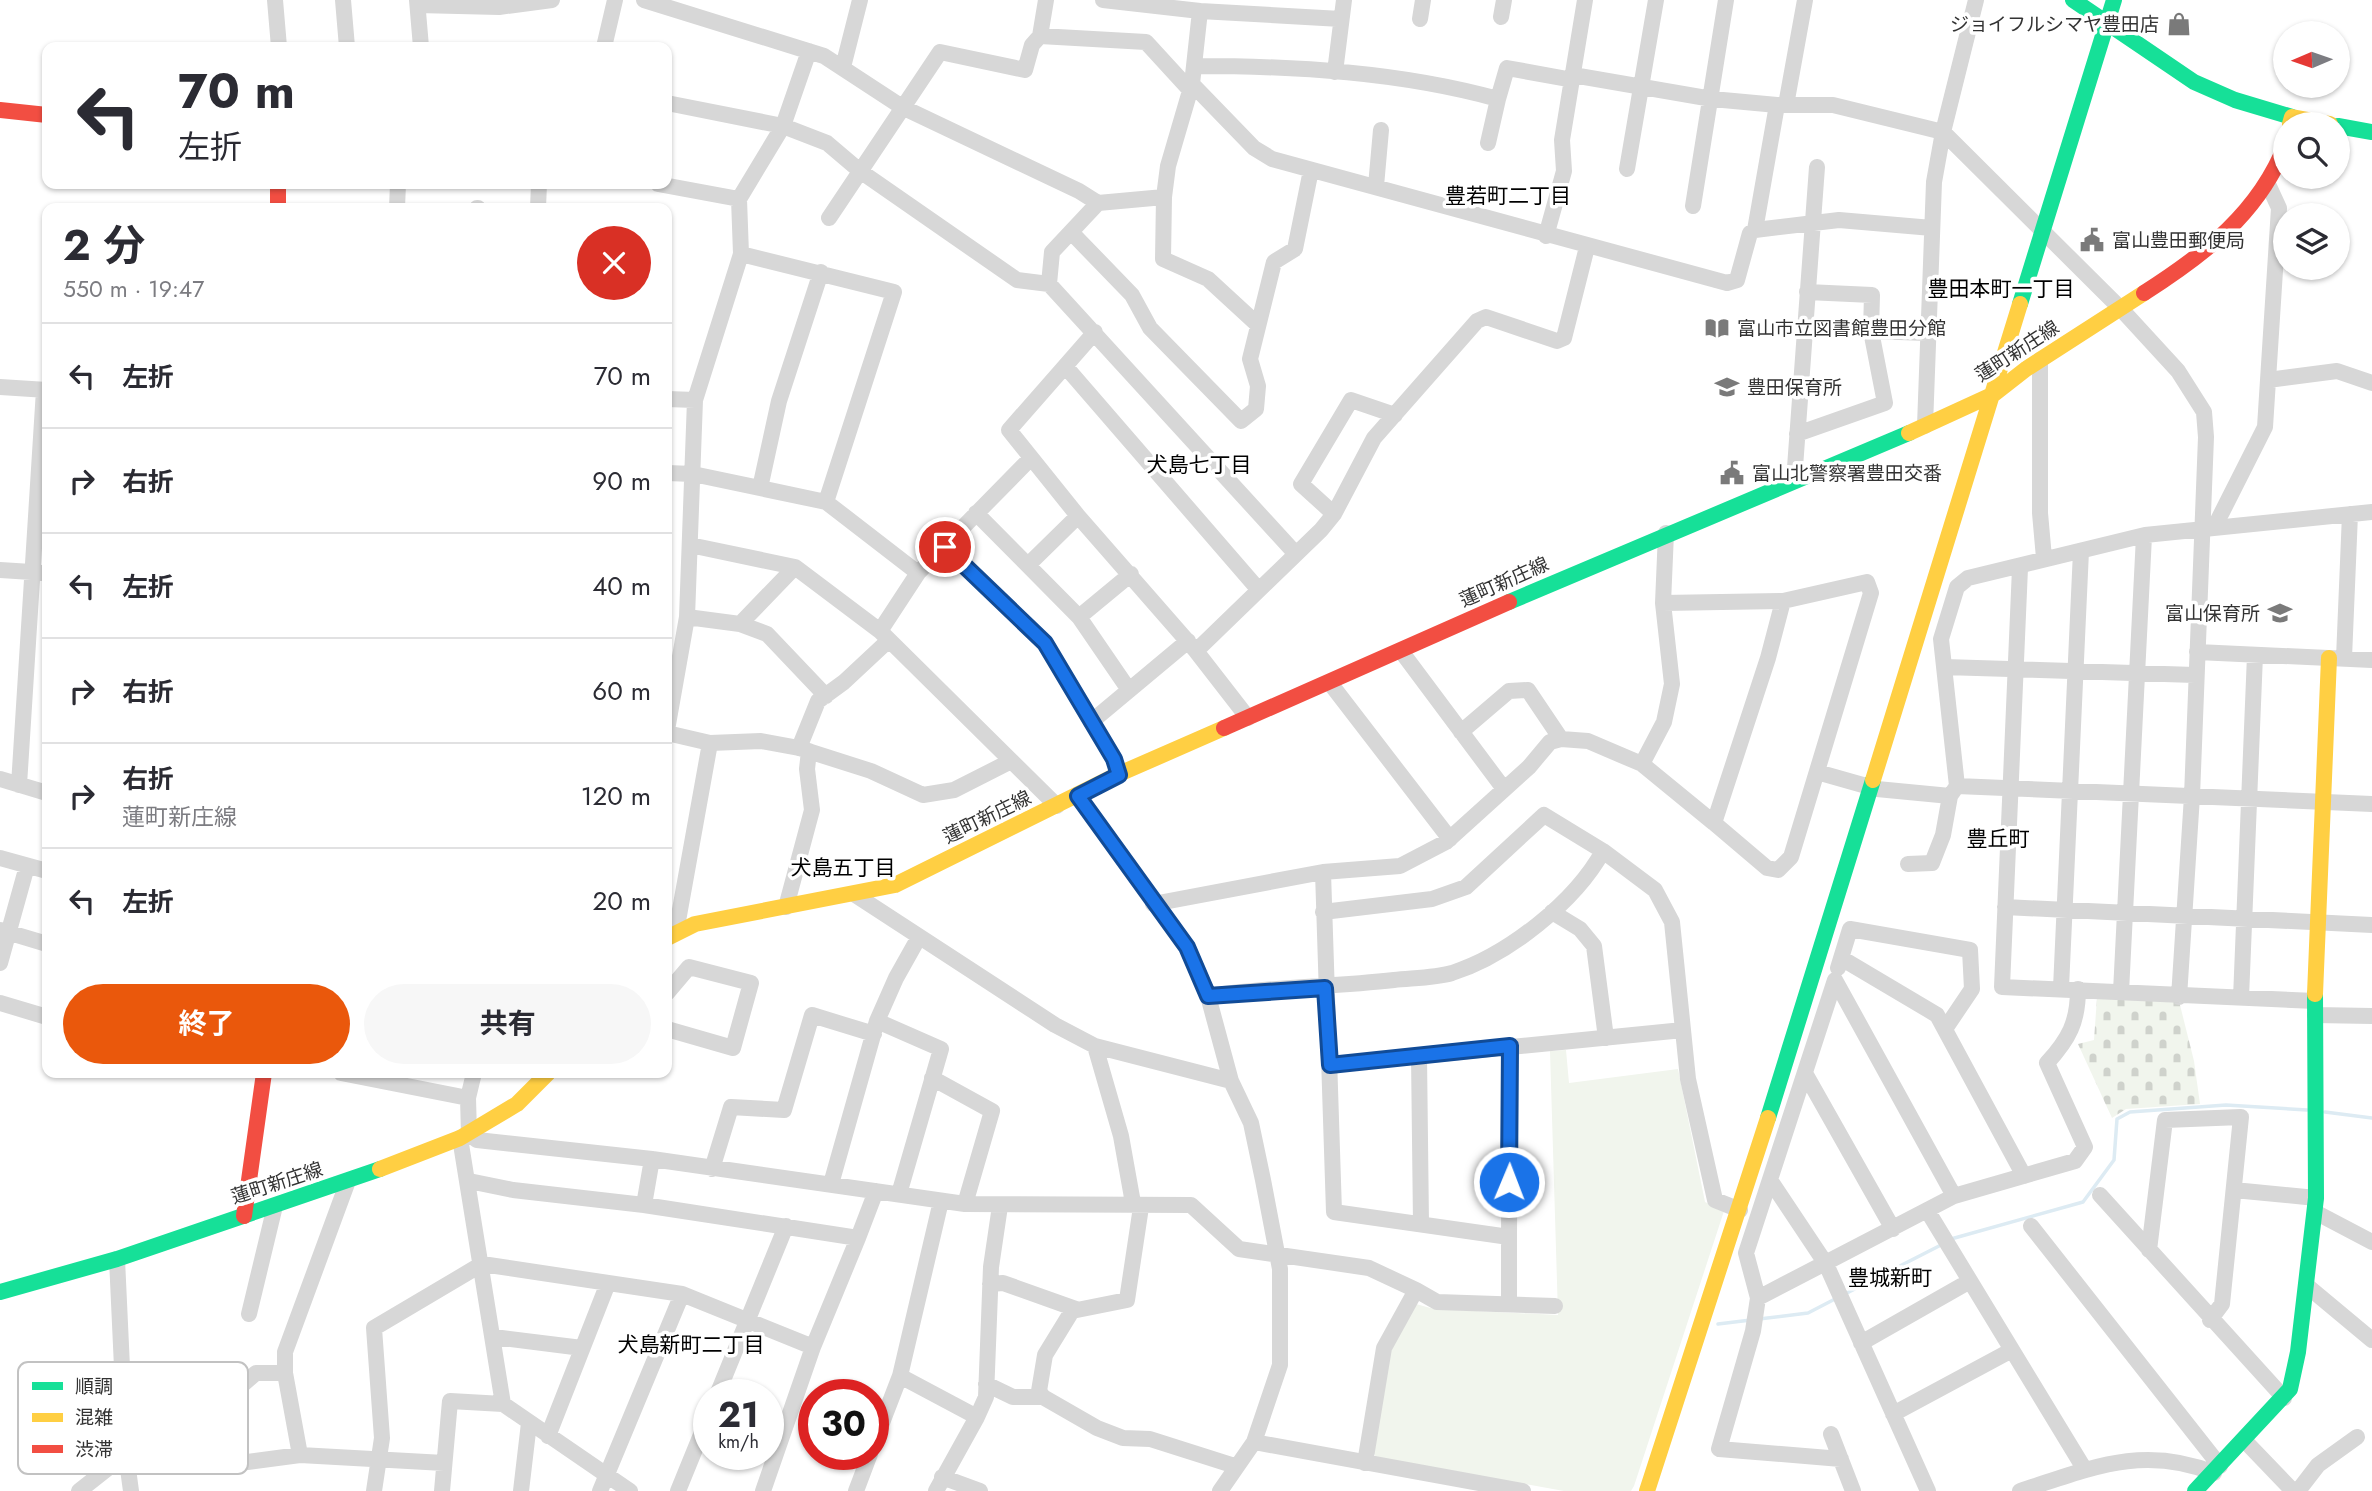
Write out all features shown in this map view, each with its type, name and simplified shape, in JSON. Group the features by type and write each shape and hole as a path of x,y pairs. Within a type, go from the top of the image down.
{"street":[{"path":"275,0 279,42"},
{"path":"344,0 346,42"},
{"path":"421,42 418,2 499,7 552,0"},
{"path":"605,42 615,0"},
{"path":"644,0 809,51 844,67 902,107 1079,191 1098,203 1164,197"},
{"path":"844,67 860,0"},
{"path":"829,218 940,52 1025,70 1032,46 1040,36 1046,0"},
{"path":"1112,0 1200,11 1341,19"},
{"path":"1335,72 1344,0"},
{"path":"1420,19 1423,0"},
{"path":"1501,18 1504,0"},
{"path":"1546,236 1564,171 1562,140 1585,0"},
{"path":"1627,169 1656,0"},
{"path":"1693,206 1726,0"},
{"path":"1755,230 1805,0"},
{"path":"1925,426 1934,182 1943,132 1976,0"},
{"path":"2073,0 2108,20 2180,74 2216,93 2273,115"},
{"path":"1647,1491 1740,1210 2115,0"},
{"path":"1200,11 1191,87 1168,166 1164,197 1163,258 1208,279 1258,325"},
{"path":"1040,36 1146,43 1254,148 1272,159 1376,186 1546,236 1727,283 1737,279 1750,233 1755,230 1839,220 1932,228"},
{"path":"672,703 687,617 695,400 741,254 739,199 783,126 809,51"},
{"path":"1194,66 1335,72 1452,86 1498,99"},
{"path":"1489,143 1507,68 1712,99 1782,105 1833,105 1943,132 2025,218 2044,232 2122,310 2178,371 2204,412 2208,528 2197,652 2192,796 2179,997"},
{"path":"672,104 783,126 827,143 860,171 1017,280 1049,284 1295,553"},
{"path":"0,110 42,114"},
{"path":"2350,128 2372,132"},
{"path":"1376,186 1381,131"},
{"path":"1794,481 1817,167"},
{"path":"1070,232 1132,295 1150,328 1241,421 1256,409 1258,386 1250,359 1274,262 1295,249 1311,170"},
{"name":"蓮町新庄線","path":"672,935 695,924 895,885 1119,775 1666,533 1925,426 1994,394 2040,360 2201,257 2268,184 2273,173"},
{"path":"2208,528 2265,427 2279,208 2268,184"},
{"path":"672,187 739,199"},
{"path":"1049,284 1052,252 1098,203"},
{"path":"1091,722 1129,690 1192,646 1258,589 1334,514 1374,438 1477,321 1486,317 1557,341 1564,338 1587,247"},
{"path":"741,254 894,292 826,502"},
{"path":"760,488 779,401 821,272"},
{"path":"1797,434 1885,403 1871,331 1872,295 1807,292"},
{"path":"1871,331 1927,333"},
{"path":"1095,332 1009,430 1079,516 1192,646 1248,718"},
{"path":"2040,360 2040,513 2044,558"},
{"path":"1065,366 1258,589"},
{"path":"2268,380 2337,371 2372,383"},
{"path":"0,387 42,390"},
{"path":"672,399 695,400"},
{"path":"1334,514 1301,484 1351,400 1395,415"},
{"path":"786,907 812,810 804,750 818,701 826,696 884,635 918,573 1031,458"},
{"path":"672,473 694,474 826,502 918,573"},
{"path":"19,785 40,573 42,512"},
{"path":"1908,864 1932,863 1943,835 1953,791 1941,639 1957,587 1968,578 2020,568 2044,558 2144,536 2372,512"},
{"path":"976,513 1079,617 1129,690"},
{"path":"2195,1491 2284,1398 2298,1352 2316,1205 2315,1008 2324,801 2350,514"},
{"path":"1028,565 1079,516"},
{"path":"1642,764 1664,722 1672,684 1663,603 1666,533"},
{"path":"2121,992 2144,536"},
{"path":"691,545 795,567 884,635 1057,806"},
{"path":"945,547 1045,643 1114,759 1119,775"},
{"path":"2061,988 2081,551"},
{"path":"740,624 795,567"},
{"path":"2020,568 2002,987 2241,998 2372,1016"},
{"path":"0,570 40,573"},
{"path":"1079,617 1131,574"},
{"path":"1153,904 1323,872 1400,866 1450,839 1550,742 1561,739 1588,741 1642,764 1767,868 1778,870 1791,857 1871,593 1867,582 1783,601 1663,603"},
{"path":"1714,823 1768,658 1783,601"},
{"path":"687,617 740,624 767,634 826,696"},
{"path":"1401,651 1504,789"},
{"path":"2197,652 2372,660"},
{"path":"2241,998 2255,655"},
{"path":"1944,667 2196,675"},
{"path":"1330,683 1450,839"},
{"path":"1461,732 1509,691 1528,690 1561,739"},
{"path":"672,733 710,743 761,741 804,750 871,771 923,795 954,790 1011,761"},
{"path":"672,930 710,743"},
{"path":"1817,772 1870,786 1953,791 2010,788 2372,804"},
{"path":"0,779 42,792"},
{"path":"1078,796 1153,904 1187,947 1208,996 1231,1081 1251,1123 1280,1269 1280,1365 1254,1442 1220,1491"},
{"path":"1324,912 1432,898 1466,887 1544,815 1603,852 1655,890 1672,922 1688,1079 1715,1200 1740,1210"},
{"path":"1208,996 1325,988 1451,974 1487,958 1552,912 1588,878 1603,852"},
{"path":"0,858 42,870"},
{"path":"0,963 4,931 27,866"},
{"path":"1323,872 1334,1212 1509,1237"},
{"path":"854,894 1095,1046 1231,1081"},
{"path":"2005,907 2372,925"},
{"path":"1552,912 1580,929 1594,946 1606,1038"},
{"path":"1841,1459 1719,1448 1754,1331 1758,1298 1745,1253 1806,1075 1850,929 1970,950 1972,989 1945,1029"},
{"path":"4,931 42,942"},
{"path":"831,1184 875,1027 895,978 919,937"},
{"path":"1841,958 1937,1015 2024,1176"},
{"path":"672,987 689,967 751,983 733,1048 672,1030"},
{"path":"1835,981 1954,1196"},
{"path":"1758,1298 1954,1196 2075,1161 2085,1147 2047,1063 2067,1042 2078,1004 2078,989"},
{"path":"0,1003 42,1016"},
{"path":"712,1169 732,1107 784,1110 812,1015 875,1027 940,1049 899,1194"},
{"path":"1330,1065 1683,1030"},
{"path":"1095,1046 1121,1136 1137,1205 1127,1300 1072,1311 1045,1355 1039,1391 1043,1397 1097,1428 1123,1438 1150,1439 1235,1466"},
{"path":"1509,1304 1510,1046"},
{"path":"1419,1056 1421,1224"},
{"path":"1806,1075 1893,1228"},
{"path":"244,1216 263,1078"},
{"path":"366,1078 468,1098"},
{"path":"473,1078 464,1136 503,1404"},
{"name":"蓮町新庄線","path":"0,1292 117,1259 275,1206 464,1136 517,1104 543,1078"},
{"path":"932,1078 992,1111 965,1204"},
{"path":"2149,1250 2165,1120 2241,1116 2222,1304 2210,1320"},
{"path":"464,1136 477,1140 652,1159 965,1204 1191,1205 1239,1249 1368,1268 1437,1301 1555,1306"},
{"path":"644,1205 652,1159"},
{"path":"1770,1180 1825,1264 1928,1491"},
{"path":"300,1455 285,1373 285,1352 348,1181"},
{"path":"469,1181 513,1190 644,1205 858,1238"},
{"path":"2234,1190 2316,1205 2372,1242"},
{"path":"763,1491 813,1347 876,1191"},
{"path":"2101,1195 2210,1320 2284,1398"},
{"path":"889,1405 900,1376 941,1201"},
{"path":"249,1314 275,1206"},
{"path":"980,1491 939,1484 986,1397 990,1284 1000,1206"},
{"path":"1927,1210 2085,1470"},
{"path":"723,1379 786,1226"},
{"path":"2031,1226 2217,1469"},
{"path":"117,1259 122,1362"},
{"path":"374,1491 382,1437 374,1328 482,1265 682,1294 813,1347"},
{"path":"1861,1343 1970,1281"},
{"path":"548,1436 608,1283"},
{"path":"990,1284 1003,1283 1076,1309"},
{"path":"2306,1285 2372,1340"},
{"path":"1365,1463 1384,1348 1416,1290"},
{"path":"600,1491 682,1294"},
{"path":"494,1337 582,1348"},
{"path":"1893,1414 2012,1350"},
{"path":"248,1380 256,1373 285,1373"},
{"path":"900,1376 977,1417"},
{"path":"986,1384 1013,1397 1043,1397"},
{"path":"442,1491 450,1401 503,1404 630,1491"},
{"path":"521,1491 529,1423"},
{"path":"1830,1434 1853,1491"},
{"path":"2244,1440 2295,1491 2318,1465 2357,1437"},
{"path":"1254,1442 1365,1463 1461,1486 1523,1491"},
{"path":"248,1462 300,1455 444,1463"},
{"path":"678,1491 693,1455"},
{"path":"2020,1491 2115,1460 2187,1462 2217,1469"},
{"path":"856,1491 864,1470"},
{"path":"79,1491 101,1474"}],"green space":[{"path":"2097,998 2179,1001 2194,1061 2200,1104 2126,1109 2112,1118 2078,1044 2094,1040"},
{"path":"1566,1050 1569,1083 1678,1069 1705,1202 1724,1211 1634,1486 1631,1491 1564,1491 1376,1457 1373,1452 1389,1354 1416,1304 1434,1309 1558,1315 1550,1051"}],"waterway":[{"path":"1951,1239 2083,1202 2114,1160 2117,1119 2130,1112 2226,1105 2307,1110"},
{"path":"2325,1112 2372,1118"},
{"path":"1845,1294 1941,1245"},
{"path":"1759,1319 1808,1313 1835,1299"},
{"path":"1718,1324 1751,1320"}],"traffic: fast":[{"path":"2073,0 2194,82 2235,100 2275,112"},
{"path":"2020,304 2114,0"},
{"path":"2350,128 2372,132"},
{"path":"1509,602 1909,433"},
{"path":"1768,1118 1873,780"},
{"path":"2195,1491 2290,1389 2298,1352 2316,1198 2315,994"},
{"path":"0,1292 117,1259 380,1169"}],"traffic: slow":[{"path":"1909,433 1994,394 2026,369 2144,293"},
{"path":"1873,780 2020,304"},
{"path":"2315,994 2329,658"},
{"path":"672,936 695,924 895,885 1119,774 1224,728"},
{"path":"380,1169 460,1138 517,1104 543,1078"},
{"path":"1647,1491 1768,1118"}],"traffic: jam":[{"path":"0,110 42,114"},
{"path":"2144,293 2188,263 2228,230 2261,191 2273,172"},
{"path":"278,189 278,203"},
{"path":"1224,728 1509,602"},
{"path":"244,1216 263,1078"}],"place":[{"name":"ジョイフルシマヤ豊田店","path":"2179,24"},
{"name":"富山豊田郵便局","path":"2092,240"},
{"name":"富山市立図書館豊田分館","path":"1717,328"},
{"name":"豊田保育所","path":"1727,387"},
{"name":"富山北警察署豊田交番","path":"1732,473"},
{"name":"富山保育所","path":"2280,613"}],"district":[{"name":"豊若町二丁目","path":"1508,196"},
{"name":"豊田本町一丁目","path":"2001,289"},
{"name":"犬島七丁目","path":"1199,465"},
{"name":"豊丘町","path":"1998,839"},
{"name":"犬島五丁目","path":"843,868"},
{"name":"豊城新町","path":"1890,1278"},
{"name":"犬島新町二丁目","path":"691,1345"}],"route":[{"path":"945,547 1045,643 1114,759 1119,775 1078,796 1153,904 1187,947 1208,996 1242,991 1325,988 1330,1065 1510,1046 1509,1182"}]}
